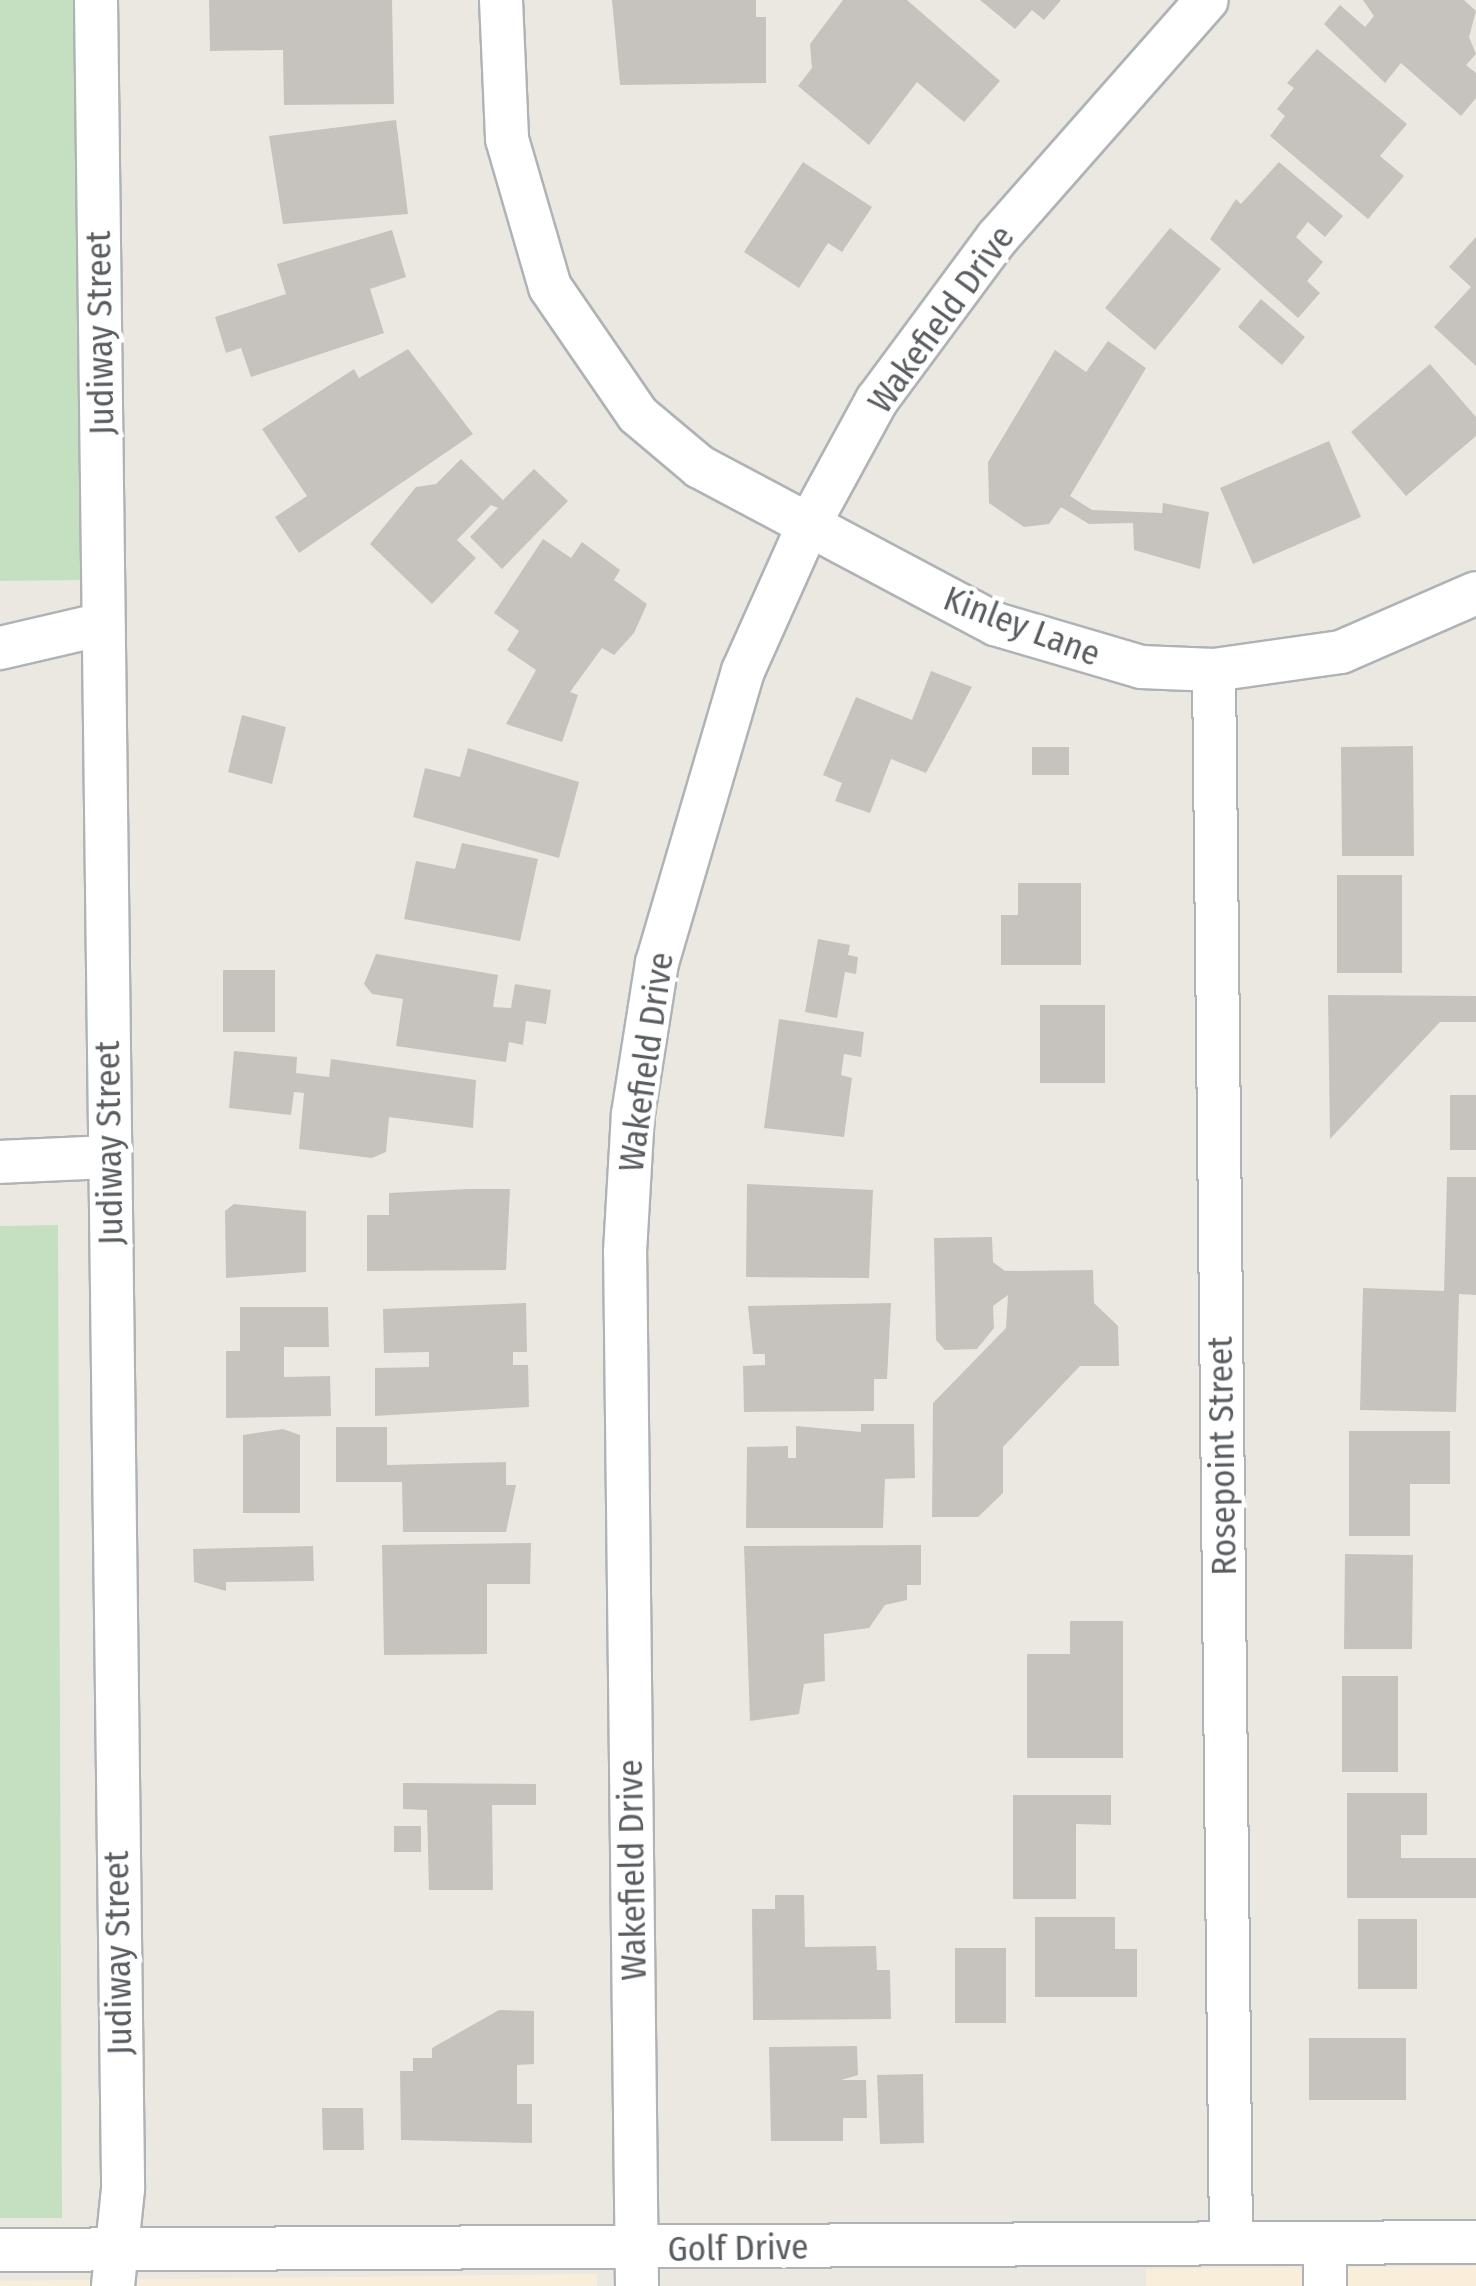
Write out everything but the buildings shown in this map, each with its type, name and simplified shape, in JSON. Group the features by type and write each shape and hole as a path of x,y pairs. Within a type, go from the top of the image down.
{"street":[{"name":"Judiway Street","path":"96,0 123,2189 114,2268"},
{"name":"Kinley Lane","path":"502,0 507,139 550,287 638,414 700,468 806,530 1065,650 1141,667 1214,670 1341,652 1476,593"},
{"name":"Wakefield Drive","path":"636,2268 625,1270 634,1114 657,963 702,793 743,671 806,530 877,400 963,284 1207,0"},
{"path":"0,648 103,624"},
{"name":"Rosepoint Street","path":"1214,670 1231,2242"},
{"path":"0,1162 109,1157"},
{"name":"Golf Drive","path":"0,2250 114,2268 636,2268 1231,2242 1476,2242"},
{"path":"1325,2242 1325,2286"}],"shaded area":[{"path":"1476,2266 1476,2286 1146,2286 1146,2269"},
{"path":"597,2274 597,2286 0,2286 0,2281"}],"green space":[{"path":"0,0 76,0 82,580 0,581"},
{"path":"58,1225 62,2218 0,2218 0,1226"}]}
